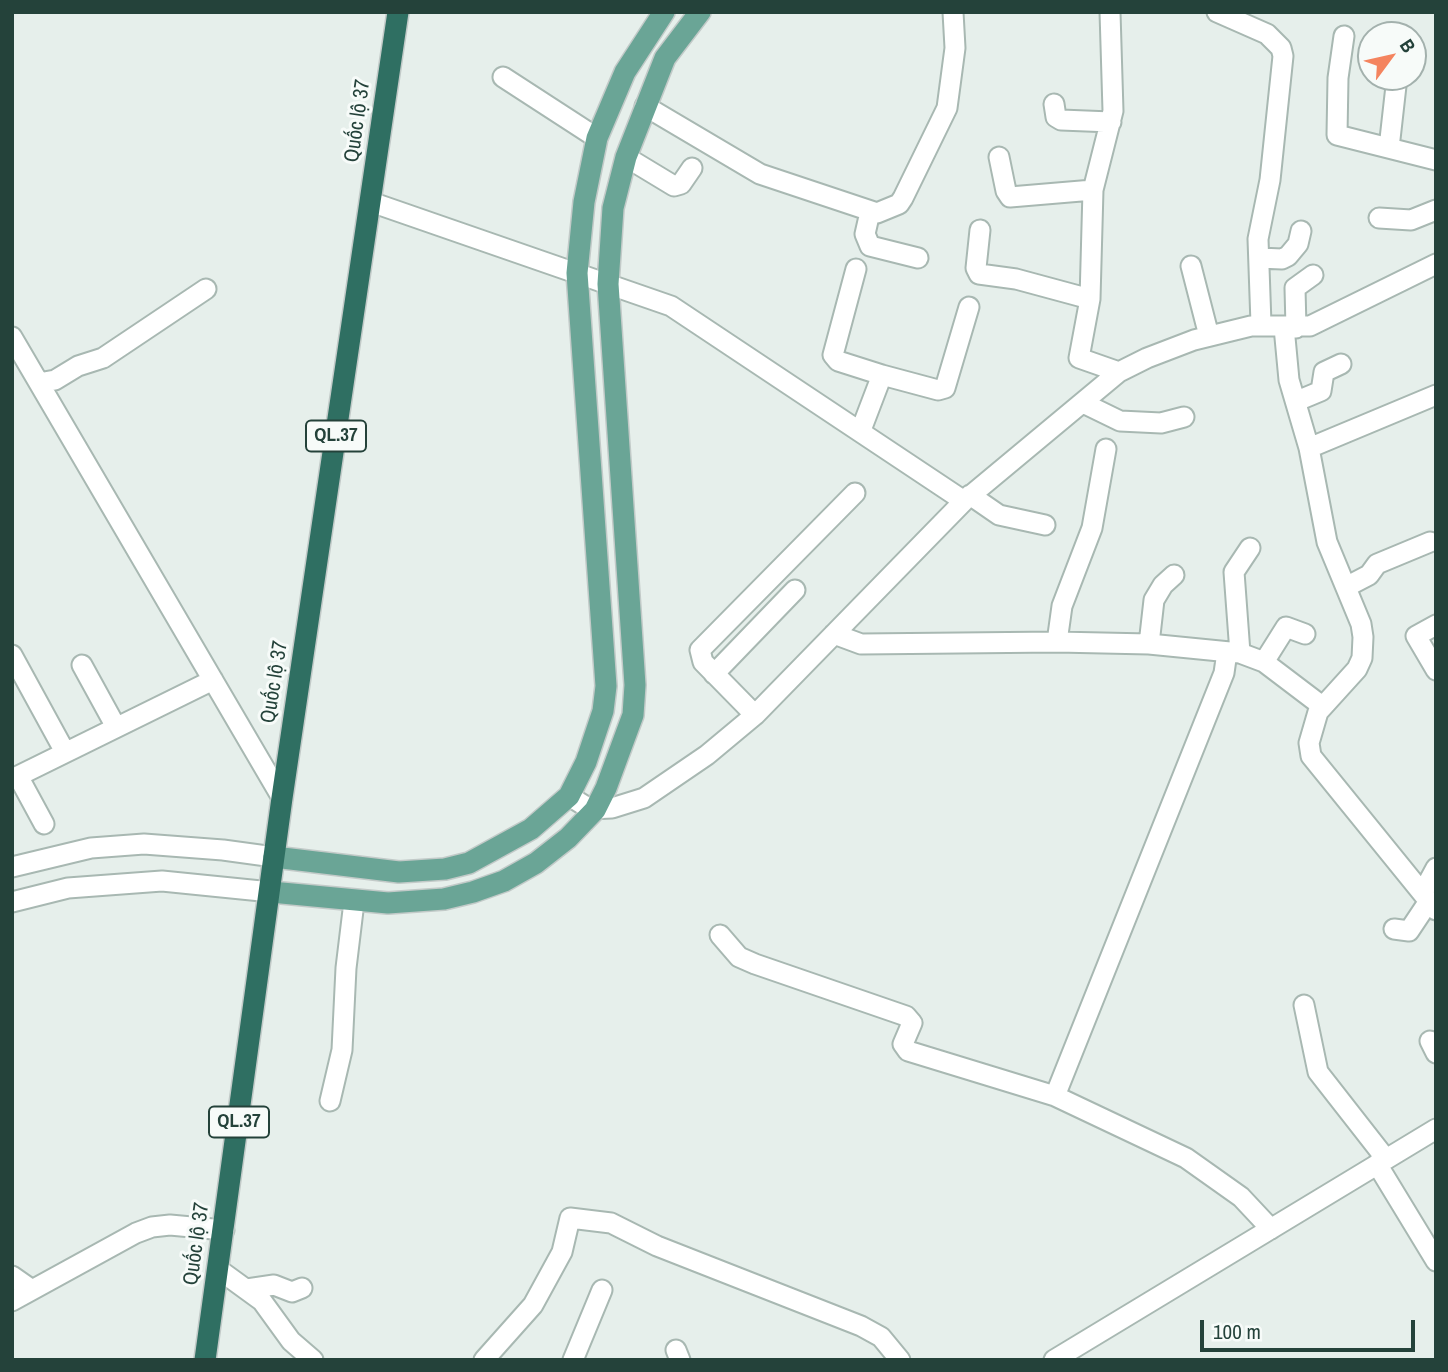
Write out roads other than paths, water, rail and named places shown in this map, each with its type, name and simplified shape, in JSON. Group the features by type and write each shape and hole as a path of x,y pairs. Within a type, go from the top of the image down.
{"highway":[{"name":"Quốc lộ 37","path":"205,1360 282,798 398,12"}],"main road":[{"path":"580,803 586,762 603,711 606,686 577,273 584,202 597,138 625,72 664,12"},
{"path":"271,888 354,901 415,903 444,899 504,881 557,846 580,803 624,745 633,715 635,685 608,284 613,208 626,157 665,58 699,12"},
{"path":"274,858 399,872 445,869 469,863 580,803"}],"street":[{"path":"645,106 760,174 877,213 899,204 947,108 955,48 953,12"},
{"path":"1110,12 1114,87 1111,122 1093,190 1090,299 1079,358 1119,372"},
{"path":"1217,12 1267,34 1281,48 1283,56 1270,180 1258,239 1261,324"},
{"path":"1344,36 1338,78 1337,135 1436,160"},
{"path":"503,76 597,138"},
{"path":"1389,148 1395,91"},
{"path":"1054,104 1056,117 1061,120 1111,122"},
{"path":"626,157 674,186 681,184 692,168"},
{"path":"999,158 1006,191 1010,197 1093,190"},
{"path":"371,202 671,306 967,498 999,515 1045,526"},
{"path":"1379,218 1411,220 1436,210"},
{"path":"870,212 865,234 870,246 918,258"},
{"path":"980,230 976,268 979,274 1016,279 1090,299"},
{"path":"1259,258 1288,256 1298,244 1301,232"},
{"path":"580,803 643,798 707,755 755,715 967,498 1119,372 1147,358 1209,336 1261,324 1290,327 1322,321 1436,264"},
{"path":"1191,266 1209,336"},
{"path":"856,269 833,355 838,360 882,375 938,390 945,388 969,307"},
{"path":"1313,275 1295,288 1287,367 1309,448 1327,542 1361,624 1362,658 1346,684 1322,706 1309,743 1311,756 1429,901"},
{"path":"39,383 54,380 78,366 103,358 206,289"},
{"path":"13,342 282,798"},
{"path":"1297,401 1321,391 1324,372 1341,364"},
{"path":"861,429 882,375"},
{"path":"1309,448 1436,395"},
{"path":"1083,403 1120,421 1161,423 1184,417"},
{"path":"1057,642 1062,606 1092,528 1106,450"},
{"path":"755,715 700,656 704,644 855,493"},
{"path":"1346,587 1369,575 1377,564 1430,542"},
{"path":"1055,1096 1234,652 1234,572 1250,548"},
{"path":"1149,644 1154,600 1163,585 1174,575"},
{"path":"714,674 794,590"},
{"path":"1436,625 1416,636 1436,670"},
{"path":"1264,662 1286,627 1305,634"},
{"path":"834,634 861,644 1057,642 1149,644 1234,652 1264,662 1322,706"},
{"path":"12,655 65,752"},
{"path":"82,665 116,727"},
{"path":"44,824 15,771 65,752 213,680"},
{"path":"12,867 91,848 144,844 223,850 274,858"},
{"path":"1394,929 1409,931 1429,901 1436,868"},
{"path":"12,902 68,888 162,881 271,888"},
{"path":"330,1101 342,1050 346,968 354,901"},
{"path":"720,935 738,957 906,1016 912,1023 904,1044 908,1051 1055,1096 1186,1158 1241,1197 1271,1229"},
{"path":"1304,1005 1318,1072 1382,1162 1436,1261"},
{"path":"1054,1360 1436,1129"},
{"path":"484,1360 533,1305 562,1252 570,1218 611,1223 657,1246 861,1326 881,1337 900,1360"},
{"path":"12,1301 152,1227 170,1225 223,1230"},
{"path":"218,1269 268,1307 291,1341 313,1360"},
{"path":"12,1276 32,1290"},
{"path":"247,1289 274,1285 292,1292 302,1288"},
{"path":"573,1360 602,1290"}]}
